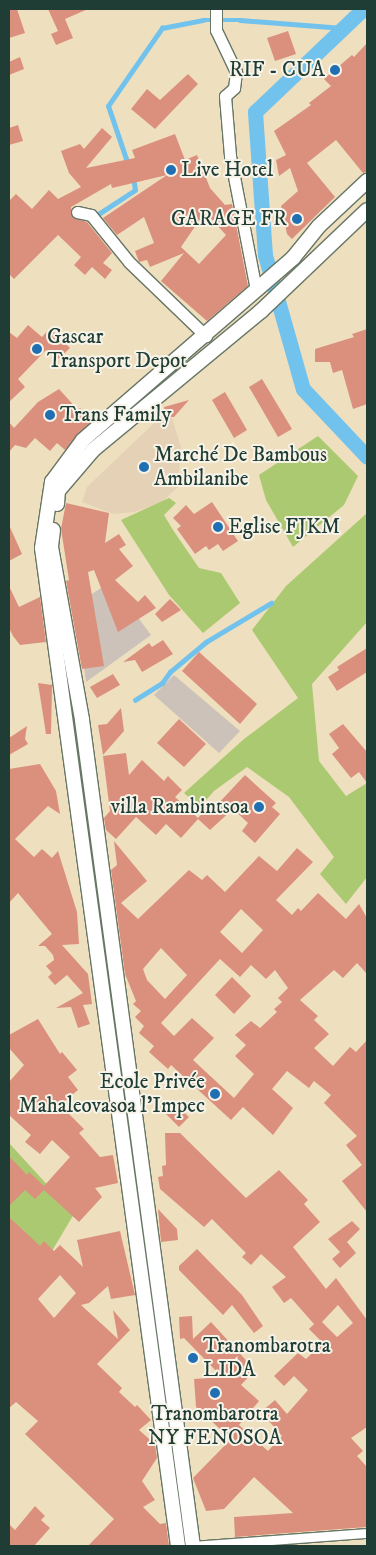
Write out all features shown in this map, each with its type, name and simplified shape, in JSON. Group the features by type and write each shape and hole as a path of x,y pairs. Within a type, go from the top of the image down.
{"street":[{"path":"216,9 216,25 236,72 234,88 225,96 230,156 258,288"},
{"path":"178,1546 42,548 52,482 84,440 206,336 293,258 319,226 367,180"},
{"path":"367,210 260,311 93,450 58,490 51,547 82,720 193,1546 367,1533"},
{"path":"77,212 91,215 129,262 206,336"}],"shaded area":[{"name":"Marché De Bambous Ambilanibe","path":"169,409 181,447 178,487 162,502 134,512 113,514 82,502 87,487"},
{"path":"111,581 151,635 86,682 76,605"},
{"path":"174,675 240,731 219,753 154,695"}],"green space":[{"path":"318,436 358,476 344,505 293,547 266,500 259,475"},
{"path":"169,498 176,503 164,515 173,530 199,568 221,573 240,603 203,633 169,595 121,520"},
{"path":"367,513 367,622 312,684 319,761 346,796 367,783 367,877 346,904 320,874 334,857 289,797 247,767 214,791 200,807 184,793 244,739 298,698 252,630 286,586"},
{"path":"9,1143 74,1214 37,1276 9,1308"}],"building":[{"path":"9,9 17,9 25,33 9,38"},
{"path":"48,9 88,9 65,19 73,38 56,45 51,34 58,31"},
{"path":"288,31 296,54 275,61 267,38"},
{"path":"367,43 367,172 363,173 336,140 307,163 335,197 292,239 287,234 281,206 298,191 290,168 279,176 276,160 286,155 274,131 311,105 309,103 331,86 324,79 352,55 354,57"},
{"path":"20,57 24,69 9,75 9,62"},
{"path":"188,74 198,84 155,129 131,109 147,89 160,100"},
{"path":"18,125 23,141 9,145 9,128"},
{"path":"102,128 112,137 86,168 135,158 132,150 175,134 185,160 197,155 210,188 225,205 232,204 248,286 207,321 161,281 184,253 150,267 147,260 139,262 135,251 154,243 144,217 117,235 103,218 167,175 112,188 111,184 71,207 72,217 87,222 112,253 103,263 112,270 105,279 92,267 85,275 74,265 81,257 58,235 14,279 9,274 9,201 16,194 32,209 49,190 58,199 81,187 69,173 61,151 80,144 84,149","holes":["205,212 226,235 199,264 181,247"]},
{"path":"28,325 42,337 50,328 70,348 57,360 46,350 18,379 25,387 9,402 9,332 17,338"},
{"path":"367,329 367,404 353,409 342,370 333,373 330,362 315,362 315,349 354,337 352,334"},
{"path":"262,379 292,429 278,437 249,387"},
{"path":"59,389 78,410 80,408 94,419 65,450 57,443 50,451 35,438 26,448 15,445 9,452 9,422 14,428 38,402"},
{"path":"225,392 247,430 234,438 212,400"},
{"path":"189,400 174,417 167,417 164,407"},
{"path":"212,502 238,541 223,551 218,544 209,550 206,546 195,554 177,529 181,526 173,518 186,505 194,514"},
{"path":"66,503 109,513 105,543 119,534 126,545 119,549 133,566 115,580 138,602 145,595 156,608 118,632 94,570 88,572 104,666 82,669 66,581 69,580 61,529"},
{"path":"9,525 22,554 9,561"},
{"path":"9,586 19,607 40,597 46,642 20,645 13,636 9,628"},
{"path":"170,599 181,610 162,622 155,614"},
{"path":"163,640 173,654 142,672 135,660 123,662 149,643 152,647"},
{"path":"367,648 367,672 337,691 328,677 339,670 337,667"},
{"path":"199,652 257,704 240,724 182,671"},
{"path":"113,674 120,685 97,698 90,687"},
{"path":"38,683 52,685 51,734 46,734"},
{"path":"121,708 124,731 103,755 98,725 107,724"},
{"path":"179,719 206,744 184,767 157,743"},
{"path":"343,724 367,752 367,783 359,772 351,778 332,754 339,748 329,734"},
{"path":"27,726 25,739 28,744 9,755 9,738"},
{"path":"126,753 129,775 142,760 164,781 168,776 182,790 175,797 198,818 212,803 216,806 245,775 276,803 272,807 280,814 255,843 242,831 248,823 233,809 210,830 198,819 181,838 166,824 156,835 136,817 116,839 106,830 104,818 110,811 103,756"},
{"path":"40,764 56,791 60,814 48,806 15,839 34,857 42,849 52,858 58,851 77,912 79,944 62,945 88,974 92,1004 83,1005 90,1024 78,1028 71,1007 56,1008 83,993 67,975 55,985 48,977 52,973 46,966 54,960 53,955 45,946 38,946 52,934 18,893 9,903 9,769"},
{"path":"114,841 147,881 121,903 138,919 189,870 202,880 207,875 225,892 259,856 277,871 297,848 313,862 276,900 292,915 298,908 301,911 318,893 346,919 359,904 367,918 367,974 357,963 343,978 334,970 300,1000 318,1016 314,1020 329,1034 314,1048 333,1066 350,1047 356,1052 367,1040 367,1212 342,1181 362,1165 346,1145 357,1136 324,1103 331,1095 314,1081 309,1088 287,1071 272,1089 293,1108 273,1135 243,1107 231,1120 171,1065 168,1069 149,1052 154,1046 139,1033 144,1026 135,1017 141,1011 133,1004 136,1001 125,974 111,870 117,865","holes":["241,909 263,930 242,953 220,932","161,948 187,975 165,999 147,980 143,969","220,959 240,977 251,965 266,979 275,970 288,988 278,998 282,1002 274,1009 277,1012 260,1028 251,1021 235,1035 246,1045 235,1056 254,1074 234,1098 193,1060 214,1038 192,1018 174,1036 161,1023"]},
{"path":"232,977 251,996 234,1014 215,995"},
{"path":"38,1019 60,1054 62,1052 77,1070 68,1077 78,1090 60,1105 84,1129 79,1133 100,1157 113,1155 118,1183 95,1188 102,1197 79,1222 44,1190 35,1199 25,1190 9,1206 9,1156 27,1175 29,1172 44,1186 70,1157 52,1140 40,1154 25,1142 31,1135 9,1115 9,1082 24,1065 9,1048 9,1035"},
{"path":"173,1102 189,1117 179,1127 164,1112"},
{"path":"165,1133 180,1133 246,1198 279,1170 308,1200 304,1204 320,1222 293,1247 326,1289 336,1278 367,1320 367,1427 351,1438 363,1451 357,1456 367,1467 367,1527 235,1537 234,1517 293,1513 254,1477 224,1509 206,1511 193,1478 231,1439 196,1407 194,1379 222,1377 184,1338 180,1339 179,1317 192,1316 193,1339 211,1322 255,1370 241,1385 259,1401 239,1425 268,1451 282,1436 261,1412 275,1400 287,1414 308,1390 294,1376 284,1386 274,1376 298,1353 306,1359 323,1343 309,1329 314,1324 291,1298 284,1303 272,1287 286,1277 261,1254 251,1265 242,1257 246,1253 212,1219 204,1227 160,1189 158,1177 163,1176 162,1166 166,1165","holes":["338,1305 353,1323 337,1337 322,1322"]},
{"path":"158,1209 177,1229 178,1240 161,1242"},
{"path":"9,1217 40,1246 44,1241 54,1251 60,1245 83,1267 77,1240 120,1231 135,1295 111,1299 108,1286 89,1303 81,1305 118,1339 113,1310 130,1330 97,1364 122,1388 119,1392 135,1407 137,1405 151,1420 139,1430 155,1444 157,1458 142,1481 155,1500 143,1507 160,1524 166,1523 169,1546 88,1546 114,1519 25,1434 38,1421 16,1402 9,1408","holes":["60,1275 76,1293 54,1318 38,1299"]},
{"path":"352,1221 360,1229 347,1242 356,1253 340,1268 332,1259 340,1252 328,1239"},
{"path":"197,1249 242,1295 263,1326 254,1333 232,1305 223,1315 179,1270 179,1266"},
{"path":"35,1506 45,1516 41,1520 50,1528 34,1546 9,1546 9,1524 15,1530"}],"waterway":[{"path":"363,9 255,112 265,255 303,389 367,457"},
{"path":"128,165 108,106 162,28 203,20 240,20 343,28"},
{"path":"97,215 135,190 133,177"},
{"path":"135,700 162,683 170,672 206,642 271,603"}],"place":[{"name":"RIF - CUA","path":"335,70"},
{"name":"Live Hotel","path":"171,170"},
{"name":"GARAGE FR","path":"297,219"},
{"name":"Gascar Transport Depot","path":"37,349"},
{"name":"Trans Family","path":"50,415"},
{"name":"Marché De Bambous Ambilanibe","path":"144,467"},
{"name":"Eglise FJKM","path":"218,527"},
{"name":"villa Rambintsoa","path":"259,807"},
{"name":"Ecole Privée Mahaleovasoa l'Impec","path":"215,1094"},
{"name":"Tranombarotra LIDA","path":"193,1358"},
{"name":"Tranombarotra NY FENOSOA","path":"215,1393"}]}
